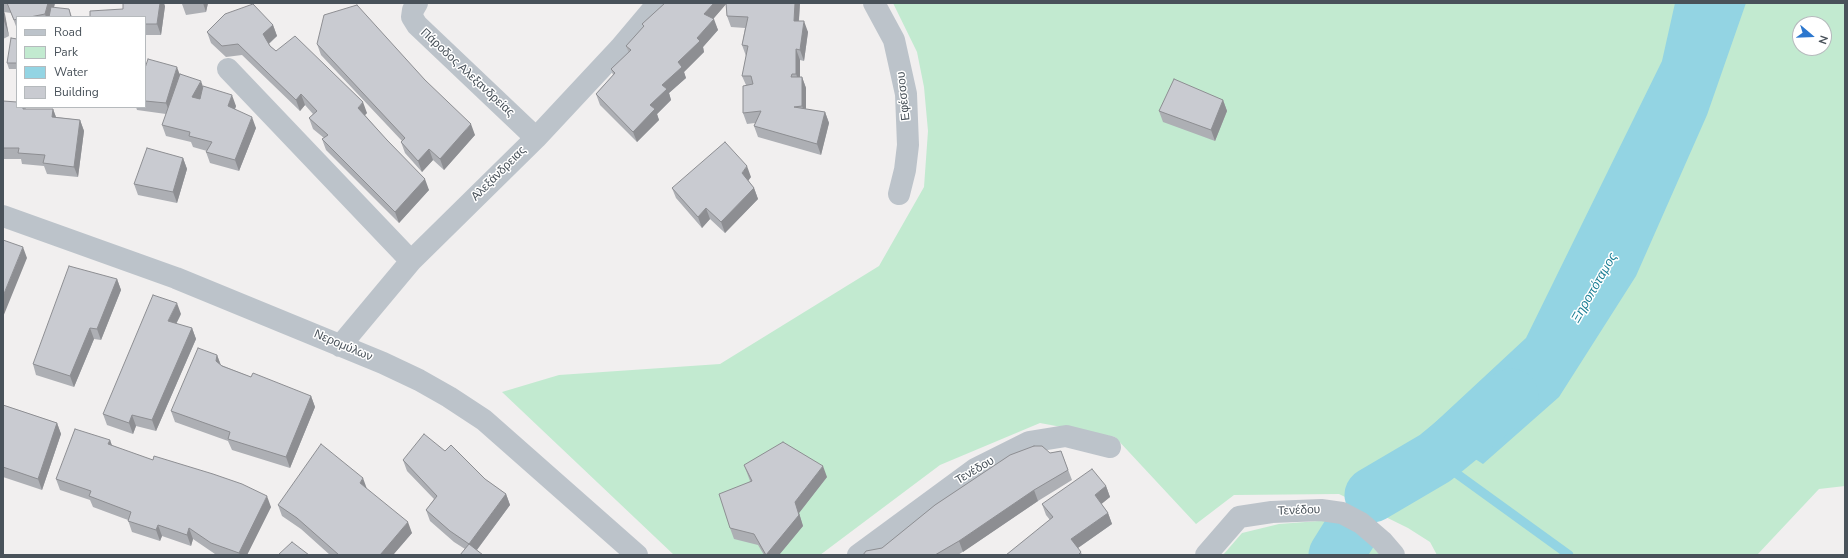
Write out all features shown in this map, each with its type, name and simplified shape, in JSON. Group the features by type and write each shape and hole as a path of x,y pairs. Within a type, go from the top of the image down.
{"street":[{"name":"Πάροδος Αλεξανδρείας","path":"417,3 413,10 412,17 417,25 536,138"},
{"name":"Αλεξάνδρειας","path":"340,346 412,261 536,138 620,48 658,3"},
{"name":"Εφέσσου","path":"874,3 894,40 906,94 908,145 900,194"},
{"path":"228,69 412,261"},
{"name":"Νερομύλων","path":"3,216 176,278 419,380 471,410 495,429 637,555"},
{"name":"Τενέδου","path":"858,555 975,469 1029,442 1066,436 1110,447"},
{"name":"Τενέδου","path":"1206,555 1238,517 1272,512 1320,510 1342,513 1361,523 1394,555"}],"green space":[{"path":"893,3 1845,3 1845,486 1819,489 1757,555 1437,555 1430,542 1408,528 1339,494 1234,495 1196,524 1115,437 1040,423 940,465 820,555 674,555 502,392 559,375 720,364 879,266 924,187 928,131 924,87 917,52"},
{"path":"1332,520 1359,531 1380,555 1223,555 1242,533 1279,524"}],"water":[{"path":"1675,3 1746,3 1707,115 1636,276 1559,397 1483,464 1428,429 1526,338 1662,61"}],"building":[{"path":"7,3 48,3 45,14 35,16 16,16 16,19 14,20"},
{"path":"123,3 160,3 157,24 146,24 146,16 90,16 90,11 123,9"},
{"path":"665,3 714,3 704,14 714,19 697,38 700,41 678,62 682,67 662,85 667,89 650,105 655,109 633,132 596,94 615,73 611,69 631,50 626,46 644,26 642,24"},
{"path":"726,3 795,3 794,21 804,21 800,50 796,49 796,74 792,74 791,77 802,77 802,106 794,107 825,112 817,144 754,126 761,111 743,113 743,86 753,84 751,76 742,76 748,46 742,45 748,17 727,16"},
{"path":"253,4 273,25 263,34 270,46 276,51 295,36 363,102 358,108 425,179 395,212 322,139 328,135 309,118 317,111 301,94 296,100 238,44 222,46 207,32 225,14"},
{"path":"357,5 425,80 471,124 440,159 429,149 418,161 401,142 405,138 317,44 324,15"},
{"path":"51,7 69,9 71,16 49,16"},
{"path":"11,38 16,39 16,63 7,63"},
{"path":"148,59 177,67 166,103 146,101 146,65"},
{"path":"180,74 201,81 192,97 200,99 203,86 232,95 228,106 252,117 235,160 206,152 212,142 189,136 190,132 162,125"},
{"path":"1174,79 1223,100 1211,130 1159,111"},
{"path":"3,101 16,102 16,108 53,109 52,117 80,120 74,167 43,163 45,155 18,153 19,148 3,148"},
{"path":"725,142 747,166 742,173 754,188 721,222 706,208 698,217 672,188"},
{"path":"147,148 183,158 173,192 134,184"},
{"path":"3,240 23,247 3,296"},
{"path":"69,266 117,279 97,329 90,328 70,376 33,364"},
{"path":"153,295 177,303 168,321 192,328 152,420 132,415 129,423 103,414"},
{"path":"198,348 217,355 216,361 222,366 251,377 253,373 311,396 286,457 228,439 230,432 171,411"},
{"path":"3,405 57,423 38,479 3,467"},
{"path":"75,429 110,440 108,444 153,460 154,456 213,474 242,484 267,496 239,553 211,543 189,528 187,535 158,525 156,530 128,521 131,512 89,496 91,491 56,479"},
{"path":"424,434 445,451 451,445 485,479 506,494 469,544 450,531 426,510 437,496 403,460"},
{"path":"783,442 823,466 795,502 799,515 766,555 754,534 730,528 719,494 752,481 744,465"},
{"path":"321,444 363,478 360,483 408,522 380,555 339,555 297,518 278,505"},
{"path":"1034,446 1042,446 1050,453 1061,451 1068,470 1034,490 959,541 935,555 863,555 866,551 882,548 935,505 1010,455"},
{"path":"1092,469 1106,486 1095,495 1108,513 1071,539 1081,552 1078,555 1006,555 1053,517 1042,504"},
{"path":"292,542 309,555 278,555"},
{"path":"469,544 483,555 460,555"}],"waterway":[{"name":"Ξηροπόταμος","path":"1372,495 1435,458 1511,396"},
{"path":"1435,458 1569,555"},
{"name":"Ξηροπόταμος","path":"1336,555 1351,531"}]}
